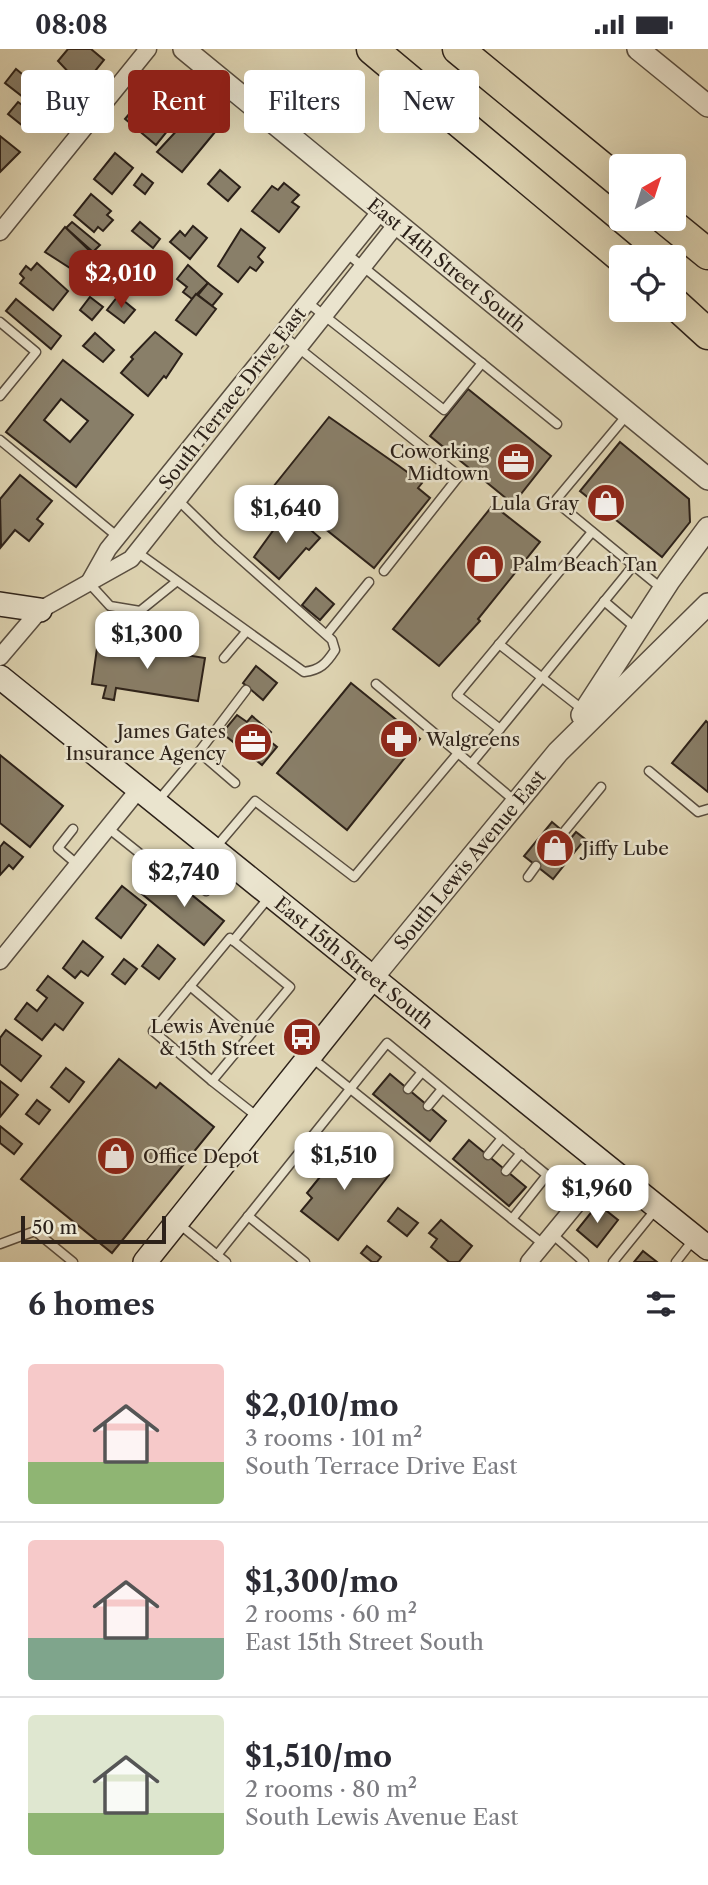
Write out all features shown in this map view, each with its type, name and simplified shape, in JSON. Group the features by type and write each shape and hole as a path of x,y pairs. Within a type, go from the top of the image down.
{"highway":[{"path":"372,49 609,247"},
{"path":"458,49 609,173"},
{"path":"680,231 708,254"},
{"path":"686,314 708,334"}],"main road":[{"path":"0,604 40,610"},
{"name":"East 15th Street South","path":"6,685 272,894 702,1243"},
{"name":"South Lewis Avenue East","path":"145,1262 373,977"}],"street":[{"path":"0,232 148,49"},
{"name":"East 14th Street South","path":"184,49 708,479"},
{"path":"638,49 708,106"},
{"name":"South Terrace Drive East","path":"89,583 118,537 346,253 388,218"},
{"name":"South Terrace Drive East","path":"0,657 40,610 131,559 363,267 388,218"},
{"name":"South Lewis Avenue East","path":"373,977 558,752 663,590 708,528"},
{"name":"South Lewis Avenue East","path":"558,752 708,604"},
{"path":"0,961 108,828 148,796"},
{"path":"529,1262 608,1166"}],"lane":[{"path":"346,253 557,424"},
{"path":"307,302 444,410 482,363"},
{"path":"0,322 36,352 0,396"},
{"path":"281,334 459,476 384,571"},
{"path":"629,413 555,501 663,590"},
{"path":"0,440 118,537"},
{"path":"137,552 304,672 318,670 335,650 327,634 219,540 178,500"},
{"path":"500,729 457,695 592,532"},
{"path":"471,764 633,566"},
{"path":"89,583 110,606 141,611 176,582"},
{"path":"327,634 369,582"},
{"path":"604,601 638,629"},
{"path":"224,658 246,632"},
{"path":"499,644 585,711"},
{"path":"376,684 517,802"},
{"path":"148,796 199,752 246,690"},
{"path":"199,752 235,783"},
{"path":"108,828 158,869 181,871 206,891 222,855 255,801 354,877 458,753"},
{"path":"649,771 698,811 708,809"},
{"path":"564,832 601,787"},
{"path":"73,829 58,848 78,865"},
{"path":"528,877 536,866"},
{"path":"233,941 272,894"},
{"path":"212,1081 290,987 230,938 153,1031 212,1081 260,1119"},
{"path":"190,986 249,1036"},
{"path":"217,1255 387,1043 547,1175 512,1219"},
{"path":"310,1056 405,1133 468,1178 512,1219 584,1262"},
{"path":"408,1089 422,1072"},
{"path":"428,1106 442,1089"},
{"path":"385,1117 392,1109"},
{"path":"405,1133 411,1125"},
{"path":"488,1155 502,1137"},
{"path":"506,1171 521,1153"},
{"path":"613,1262 658,1207"},
{"path":"248,1216 305,1262"},
{"path":"177,1223 226,1262"},
{"path":"0,1244 35,1231 72,1262"},
{"path":"676,1262 702,1243"}],"building":[{"path":"68,49 91,49 104,60 96,70 66,70 58,61"},
{"path":"16,69 21,73 21,95 5,83"},
{"path":"18,102 21,104 21,124 8,114"},
{"path":"142,133 166,133 156,145"},
{"path":"175,133 214,133 182,172 157,152"},
{"path":"0,136 20,152 0,172"},
{"path":"115,153 133,168 112,194 94,179"},
{"path":"220,170 240,187 228,201 208,184"},
{"path":"142,174 153,183 145,194 134,185"},
{"path":"284,183 299,195 292,202 299,207 279,232 252,211 272,186 278,190"},
{"path":"91,194 111,211 107,215 113,220 103,231 98,227 94,232 74,215"},
{"path":"72,222 100,245 93,252 66,228"},
{"path":"140,222 160,239 153,248 132,231"},
{"path":"193,226 207,238 190,259 170,242 180,231 185,236"},
{"path":"65,227 96,257 91,264 95,268 87,279 45,252"},
{"path":"241,229 265,248 258,257 263,262 256,271 250,267 238,282 218,266"},
{"path":"117,262 132,273 120,289 105,278"},
{"path":"37,263 68,291 53,310 20,283 24,278 20,274 26,266 31,270"},
{"path":"188,265 208,283 192,299 183,292 187,287 177,279"},
{"path":"208,283 222,294 212,306 198,295"},
{"path":"196,294 216,309 196,335 176,320"},
{"path":"118,296 135,310 124,323 107,310"},
{"path":"90,297 103,307 92,320 80,310"},
{"path":"16,299 61,336 51,349 6,311"},
{"path":"155,332 182,354 166,378 164,376 148,396 121,373 133,359 131,357"},
{"path":"95,333 114,350 103,362 83,346"},
{"path":"63,360 133,415 76,487 6,432","holes":["61,399 88,421 70,442 44,420"]},
{"path":"468,389 551,456 513,504 430,436"},
{"path":"329,417 422,483 418,488 430,498 374,568 273,487"},
{"path":"620,442 689,499 690,522 662,557 580,491"},
{"path":"20,475 52,501 37,519 43,524 29,541 15,530 1,547 0,499"},
{"path":"493,505 540,542 478,619 480,621 439,666 393,629"},
{"path":"288,510 320,538 309,550 306,548 279,579 254,557"},
{"path":"316,588 334,604 320,620 302,605"},
{"path":"115,631 125,634 123,645 205,658 198,701 116,688 114,700 103,698 106,686 92,684 98,641 113,643"},
{"path":"256,666 277,683 263,700 243,683"},
{"name":"Walgreens","path":"351,683 420,739 347,830 277,773"},
{"name":"James Gates Insurance Agency","path":"237,715 247,722 252,716 271,732 266,738 277,747 262,765 222,733"},
{"path":"706,721 708,723 708,792 672,763"},
{"path":"0,755 63,806 30,847 0,823"},
{"name":"Jiffy Lube","path":"552,822 571,838 576,832 585,839 553,879 524,856"},
{"path":"4,842 23,857 13,869 9,865 0,875 0,847"},
{"path":"154,878 165,887 172,879 224,921 204,945 142,894"},
{"path":"122,886 146,905 121,938 96,918"},
{"path":"83,941 103,957 88,976 81,971 75,978 63,968"},
{"path":"158,945 175,959 159,979 142,966"},
{"path":"124,959 137,969 125,984 112,974"},
{"path":"48,976 83,1003 63,1030 55,1024 42,1040 15,1019 27,1003 37,1011 47,998 37,990"},
{"path":"6,1030 41,1056 21,1081 0,1064 0,1038"},
{"name":"Office Depot","path":"119,1059 156,1088 160,1083 214,1127 112,1253 21,1179"},
{"path":"66,1068 84,1082 69,1102 51,1087"},
{"path":"390,1074 446,1121 430,1141 373,1094"},
{"path":"0,1081 18,1095 0,1117"},
{"path":"37,1100 50,1110 39,1124 26,1114"},
{"path":"0,1126 22,1144 14,1154 0,1143"},
{"path":"469,1140 526,1187 509,1206 453,1159"},
{"path":"353,1147 389,1175 338,1240 301,1211 312,1198 307,1193 337,1156 342,1160"},
{"path":"598,1204 618,1220 597,1247 577,1230"},
{"path":"398,1208 418,1223 407,1236 388,1221"},
{"path":"441,1220 472,1246 459,1262 449,1262 431,1247 437,1239 429,1233"},
{"path":"367,1246 381,1257 377,1262 372,1262 361,1253"},
{"path":"643,1251 657,1262 634,1262"}],"place":[{"name":"Coworking Midtown","path":"516,462"},
{"name":"Lula Gray","path":"606,503"},
{"name":"Palm Beach Tan","path":"485,564"},
{"name":"Walgreens","path":"399,739"},
{"name":"James Gates Insurance Agency","path":"253,742"},
{"name":"Jiffy Lube","path":"555,848"},
{"name":"Lewis Avenue & 15th Street","path":"302,1037"},
{"name":"Office Depot","path":"116,1156"}]}
